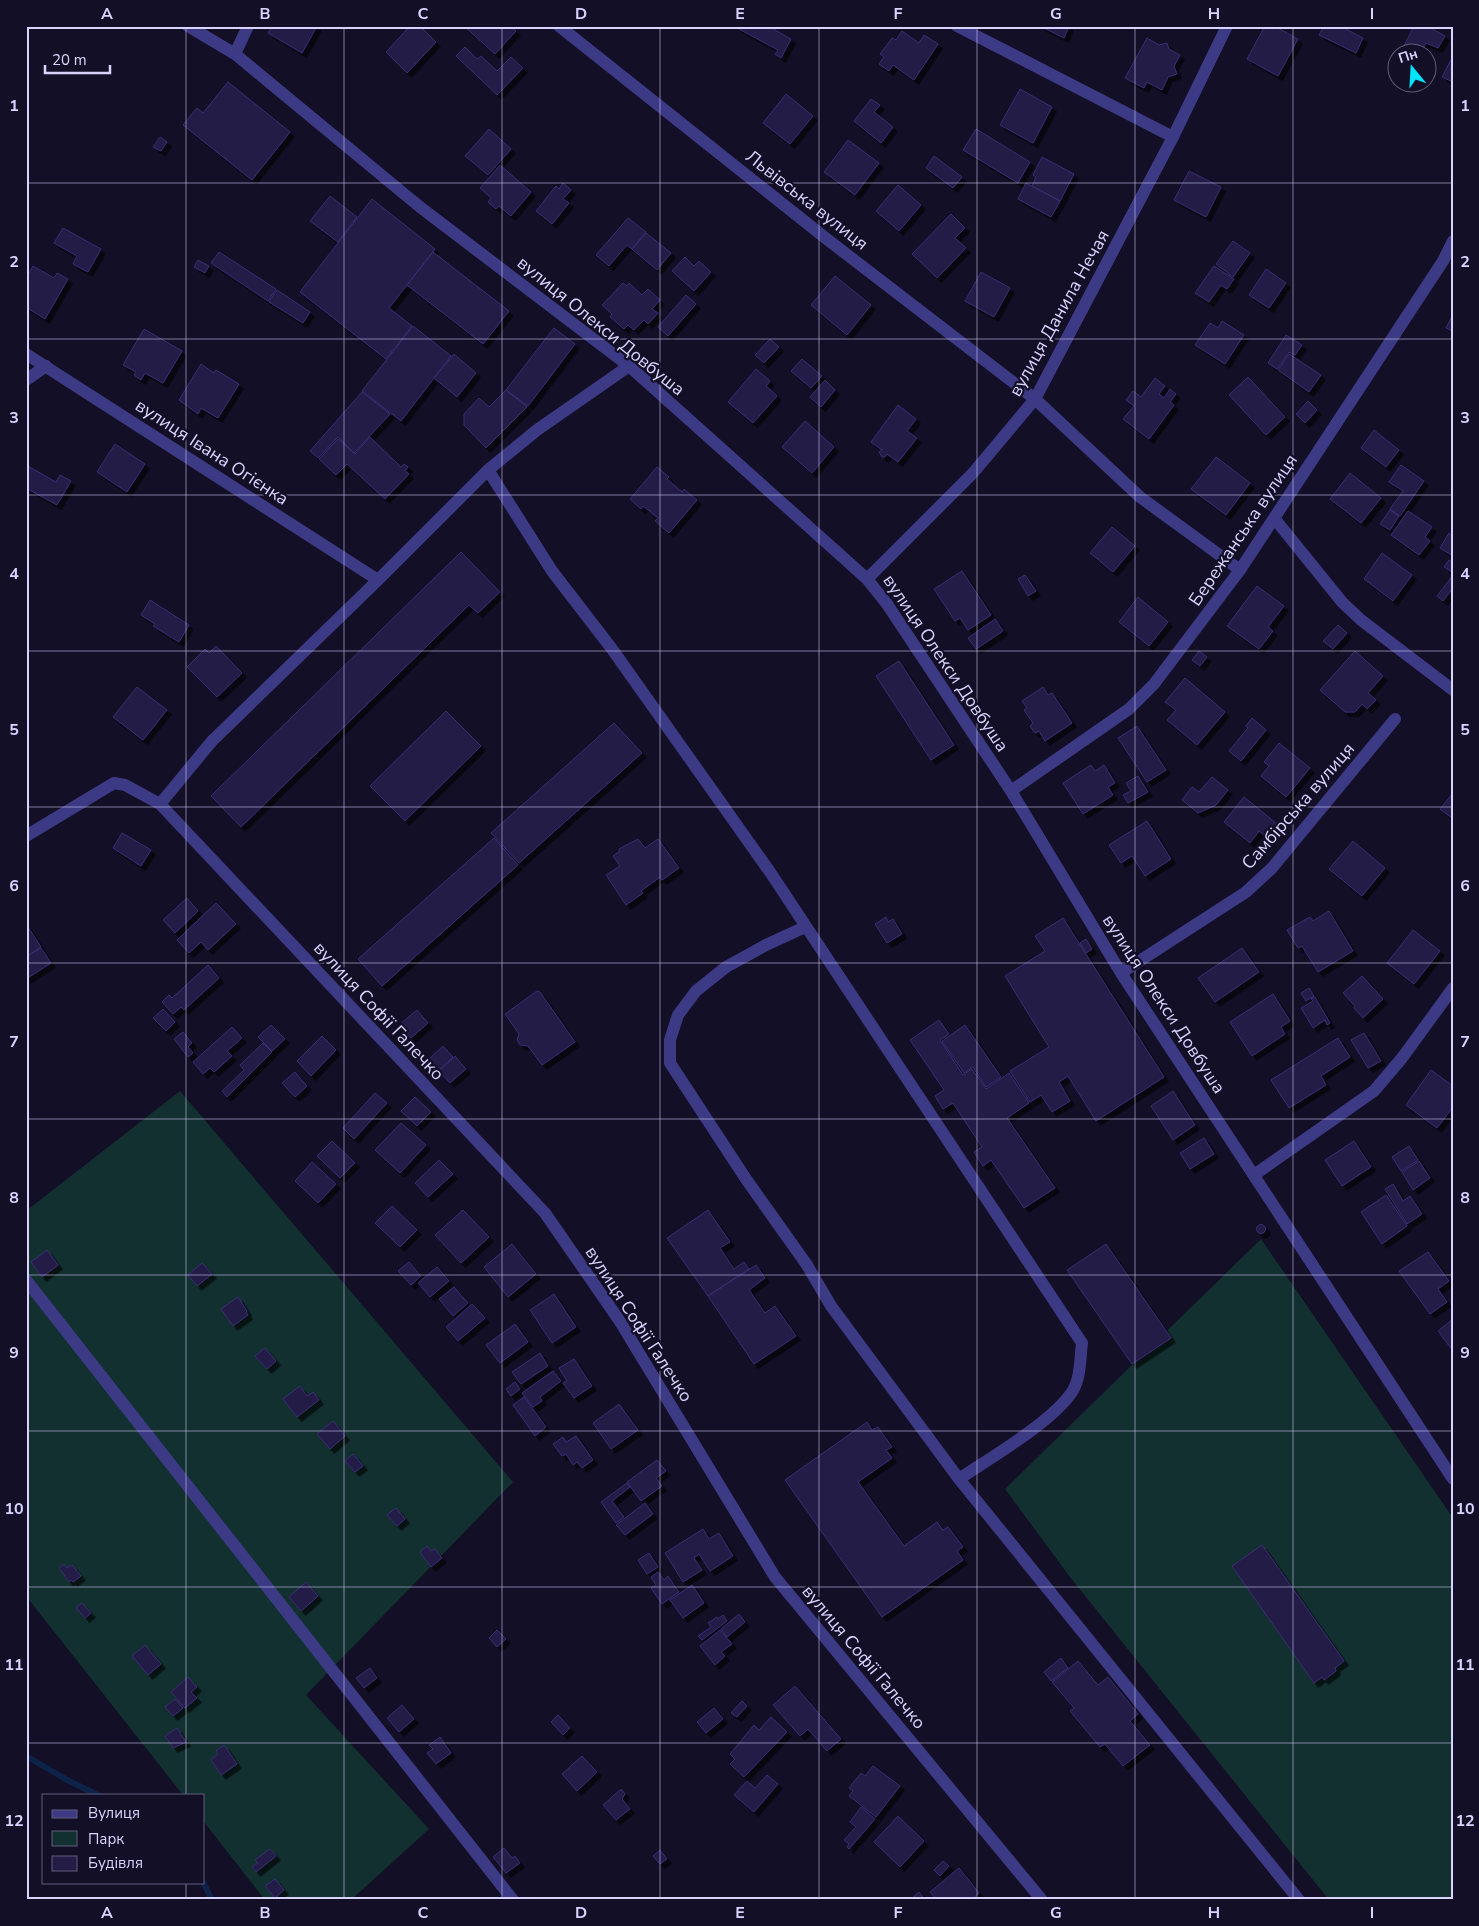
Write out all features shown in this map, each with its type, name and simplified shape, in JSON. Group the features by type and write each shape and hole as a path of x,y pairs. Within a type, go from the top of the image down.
{"street":[{"name":"вулиця Олекси Довбуша","path":"188,26 235,54 420,206 629,366 867,579 887,604 1011,791 1121,973 1453,1479"},
{"path":"235,54 248,26"},
{"name":"Львівська вулиця","path":"559,26 828,240 1035,400 1140,496 1240,570"},
{"path":"957,26 1172,137"},
{"name":"вулиця Данила Нечая","path":"867,579 973,473 1035,400 1228,26"},
{"name":"Бережанська вулиця","path":"1011,791 1129,709 1154,684 1240,570 1448,263 1453,241"},
{"name":"вулиця Івана Огієнка","path":"26,354 378,580"},
{"path":"26,380 46,366"},
{"path":"160,804 212,741 488,470 537,430 629,366"},
{"path":"488,470 552,571 629,672 770,872 1082,1343 1078,1374 1072,1391 1067,1397 1055,1410 1027,1433 959,1479"},
{"path":"1274,518 1342,602 1361,620 1453,690"},
{"name":"Самбірська вулиця","path":"1121,973 1253,886 1272,868 1395,719"},
{"name":"вулиця Софії Галечко","path":"26,836 114,783 125,785 160,804 545,1213 620,1320 775,1577 1042,1900"},
{"path":"805,927 726,966 696,991 678,1015 670,1040 670,1063 746,1180 807,1266 831,1306 959,1479 1299,1900"},
{"path":"1254,1175 1374,1091 1402,1058 1453,988"},
{"path":"26,1280 513,1900"}],"green space":[{"path":"180,1091 513,1482 306,1695 429,1829 351,1900 265,1900 205,1823 205,1794 182,1794 26,1596 26,1211"},
{"path":"1261,1239 1453,1518 1453,1900 1329,1900 1070,1577 1005,1489"}],"building":[{"path":"272,26 317,26 302,53 268,33"},
{"path":"410,26 420,26 436,42 407,73 386,52"},
{"path":"464,26 510,26 516,31 495,54"},
{"path":"738,26 768,26 791,39 781,58 775,54 778,50 737,28"},
{"path":"1040,26 1069,26 1064,38"},
{"path":"1265,26 1274,26 1298,39 1278,76 1247,59"},
{"path":"1324,26 1340,26 1363,38 1356,53 1319,35"},
{"path":"1414,26 1427,26 1445,36 1438,48 1436,47 1436,42 1406,42"},
{"path":"902,31 919,43 924,35 938,44 914,80 893,65 889,71 879,64 884,57 880,54 892,38 896,40"},
{"path":"1147,38 1159,45 1167,43 1169,49 1180,55 1174,66 1177,74 1168,77 1162,90 1147,82 1144,88 1125,78"},
{"path":"465,47 477,59 481,56 497,71 511,57 523,68 497,95 456,56"},
{"path":"1453,56 1453,82 1442,77"},
{"path":"228,82 290,132 252,180 183,125 197,108 203,113"},
{"path":"1020,89 1052,107 1033,143 1000,125"},
{"path":"786,94 813,116 790,144 763,123"},
{"path":"871,99 880,105 874,112 893,127 881,143 854,121"},
{"path":"489,129 511,149 488,175 465,156"},
{"path":"976,129 1030,162 1018,183 963,150"},
{"path":"160,137 167,142 161,151 153,147"},
{"path":"848,140 879,163 855,195 824,172"},
{"path":"934,156 962,177 953,188 926,168"},
{"path":"1042,157 1074,174 1060,201 1032,186 1036,177 1033,175"},
{"path":"500,165 531,192 511,216 499,206 496,209 488,202 491,198 480,188"},
{"path":"1189,171 1221,187 1206,217 1174,200"},
{"path":"563,183 571,190 563,199 569,203 552,224 536,211 556,186 559,189"},
{"path":"1026,183 1060,201 1051,217 1018,199"},
{"path":"898,185 921,205 899,231 876,211"},
{"path":"330,196 357,217 338,242 310,221"},
{"path":"372,199 435,249 389,308 412,326 386,359 300,292"},
{"path":"951,214 965,228 955,238 966,248 937,278 912,254"},
{"path":"628,218 646,232 632,249 627,245 609,266 596,255"},
{"path":"63,228 101,249 88,272 73,264 77,256 54,243"},
{"path":"646,233 671,253 657,270 632,249"},
{"path":"1233,241 1250,253 1233,277 1216,264"},
{"path":"219,252 276,289 268,301 211,263"},
{"path":"433,252 509,311 483,344 407,285"},
{"path":"685,257 694,266 699,261 711,272 694,291 672,271"},
{"path":"198,260 209,266 205,273 194,267"},
{"path":"33,266 54,278 57,273 68,279 45,319 26,307 26,278"},
{"path":"1214,266 1234,279 1227,289 1221,285 1209,302 1195,293"},
{"path":"1266,269 1286,283 1269,308 1249,295"},
{"path":"981,272 1010,288 994,317 965,301"},
{"path":"835,276 871,305 847,335 811,305"},
{"path":"623,283 627,286 629,283 642,295 648,289 660,300 652,309 658,313 648,324 644,320 634,330 628,325 624,329 610,317 612,314 602,305"},
{"path":"277,290 310,312 303,323 269,302"},
{"path":"686,295 696,304 668,336 658,327"},
{"path":"1453,314 1453,331 1446,328"},
{"path":"1222,321 1244,335 1225,364 1195,345 1210,323 1218,328"},
{"path":"413,326 451,356 401,421 362,391"},
{"path":"554,328 575,344 528,406 506,390"},
{"path":"144,329 182,351 163,383 145,373 141,380 134,375 136,372 123,365"},
{"path":"1286,335 1302,345 1295,355 1289,352 1277,369 1268,363"},
{"path":"770,339 779,347 764,363 755,355"},
{"path":"454,354 476,373 457,397 434,378"},
{"path":"1289,354 1321,375 1309,392 1278,370"},
{"path":"802,359 822,376 811,388 791,371"},
{"path":"201,364 214,373 216,370 239,384 218,418 201,408 198,414 179,400"},
{"path":"756,369 770,381 766,386 777,396 753,423 728,402"},
{"path":"1248,377 1285,417 1266,435 1229,395"},
{"path":"1155,378 1165,386 1159,394 1164,398 1170,389 1176,394 1170,402 1174,405 1149,439 1123,419 1134,406 1126,400 1133,391 1141,397"},
{"path":"825,380 835,390 821,407 810,397"},
{"path":"506,390 527,407 486,448 464,425 464,414 479,398 489,407"},
{"path":"362,392 390,414 354,453 338,437 318,458 310,451"},
{"path":"1308,401 1317,410 1305,423 1296,414"},
{"path":"898,405 916,419 907,431 917,438 898,462 887,454 885,457 882,457 879,452 882,450 871,442"},
{"path":"805,421 834,447 812,473 782,447"},
{"path":"1374,430 1399,450 1386,467 1361,448"},
{"path":"370,437 401,467 404,464 408,467 405,471 409,474 385,499 347,464 336,475 319,459 338,439 355,454"},
{"path":"115,444 145,464 127,492 97,472"},
{"path":"1216,457 1250,483 1226,515 1191,489"},
{"path":"26,465 56,482 60,475 71,481 57,505 26,488"},
{"path":"1401,465 1424,481 1400,516 1390,509 1403,491 1389,482"},
{"path":"657,467 682,492 684,489 697,500 669,533 655,521 658,518 643,506 641,509 630,499"},
{"path":"1350,473 1381,498 1361,523 1330,499"},
{"path":"1390,510 1399,516 1390,530 1380,524"},
{"path":"1408,511 1432,527 1425,537 1430,541 1419,555 1391,535"},
{"path":"1112,527 1135,546 1113,572 1090,553"},
{"path":"1449,533 1453,536 1453,556 1440,548"},
{"path":"461,552 500,592 478,613 469,605 241,827 211,796"},
{"path":"1382,553 1412,575 1393,601 1364,579"},
{"path":"1449,560 1453,563 1452,572 1444,567"},
{"path":"962,571 991,615 968,630 960,618 955,621 934,589"},
{"path":"1025,575 1036,591 1028,596 1018,579"},
{"path":"1453,575 1453,588 1443,601 1437,596"},
{"path":"1257,586 1284,606 1268,627 1273,631 1259,649 1227,626"},
{"path":"1138,597 1168,622 1149,646 1119,622"},
{"path":"150,600 189,625 179,642 153,626 155,624 141,615"},
{"path":"995,619 1003,631 976,649 968,638"},
{"path":"1338,625 1347,633 1333,649 1323,641"},
{"path":"216,646 242,673 217,697 187,667 205,649 209,653"},
{"path":"1199,651 1207,657 1200,666 1192,660"},
{"path":"1355,651 1383,676 1368,693 1376,700 1367,709 1362,704 1355,712 1345,712 1320,690"},
{"path":"899,661 954,745 931,760 876,676"},
{"path":"1185,678 1225,712 1197,745 1167,720 1176,710 1165,702"},
{"path":"137,687 167,710 143,740 113,717"},
{"path":"1043,687 1048,695 1052,693 1072,723 1045,741 1039,731 1035,733 1030,726 1033,723 1024,710 1027,708 1022,701"},
{"path":"446,711 481,746 405,821 370,786"},
{"path":"1252,718 1266,730 1241,761 1229,751 1248,728 1246,726"},
{"path":"614,723 642,753 519,863 491,833"},
{"path":"1137,726 1166,770 1147,782 1118,738"},
{"path":"1279,743 1310,768 1286,797 1261,776 1269,766 1264,762"},
{"path":"1091,765 1095,771 1104,765 1115,783 1108,787 1113,795 1083,814 1063,783"},
{"path":"1138,776 1148,792 1128,803 1123,795 1131,791 1126,783"},
{"path":"1212,777 1228,790 1216,805 1198,813 1182,800 1192,787 1199,792"},
{"path":"1453,793 1453,819 1440,809"},
{"path":"1244,797 1277,824 1266,837 1259,831 1250,843 1224,822"},
{"path":"1147,821 1171,859 1145,876 1132,856 1121,863 1109,845"},
{"path":"122,833 151,850 141,866 113,848"},
{"path":"494,838 518,865 382,986 358,959"},
{"path":"638,839 645,848 658,839 679,868 662,880 660,877 641,891 643,893 626,905 606,875 620,866 613,856 620,851 619,849"},
{"path":"1353,841 1385,868 1362,896 1329,869"},
{"path":"187,898 198,911 175,933 163,920"},
{"path":"216,903 236,924 208,950 201,942 189,953 177,940"},
{"path":"1329,911 1353,951 1318,972 1302,946 1298,948 1287,930 1310,917 1313,921"},
{"path":"886,917 888,922 893,919 902,934 887,943 875,924"},
{"path":"1063,918 1164,1077 1096,1121 1068,1076 1059,1082 1070,1101 1052,1112 1041,1095 1030,1102 1010,1071 1049,1047 1005,976 1045,951 1035,936"},
{"path":"26,924 41,947 26,957"},
{"path":"1413,930 1440,951 1414,984 1387,963"},
{"path":"1086,939 1092,949 1086,953 1080,943"},
{"path":"41,948 51,963 26,979 26,957"},
{"path":"1242,948 1259,972 1215,1002 1198,978"},
{"path":"208,965 219,978 184,1010 181,1007 173,1014 162,1002 169,995 172,998"},
{"path":"1362,976 1383,999 1363,1018 1343,993"},
{"path":"1309,988 1314,996 1306,1001 1301,993"},
{"path":"537,991 540,992 575,1042 542,1065 528,1046 520,1045 517,1040 519,1034 505,1014"},
{"path":"1273,994 1290,1021 1281,1027 1285,1034 1252,1056 1230,1022"},
{"path":"1315,997 1330,1023 1327,1025 1325,1020 1313,1028 1301,1008 1313,1001 1311,999"},
{"path":"163,1009 175,1022 166,1031 153,1018"},
{"path":"417,1010 428,1023 411,1038 399,1025"},
{"path":"939,1020 949,1034 940,1040 963,1075 972,1069 986,1089 1009,1073 1029,1103 1007,1118 1055,1188 1024,1208 991,1160 983,1166 974,1152 982,1147 953,1103 943,1109 935,1096 944,1090 910,1040"},
{"path":"271,1025 285,1039 272,1051 258,1037"},
{"path":"965,1025 1001,1077 986,1087 973,1067 964,1073 942,1041"},
{"path":"232,1027 242,1038 227,1051 232,1056 214,1072 210,1068 203,1074 193,1062"},
{"path":"183,1032 192,1043 188,1047 193,1053 188,1057 174,1039"},
{"path":"1364,1033 1381,1061 1368,1068 1351,1040"},
{"path":"322,1036 336,1050 311,1076 297,1061"},
{"path":"1338,1038 1350,1057 1321,1076 1326,1085 1289,1108 1271,1080"},
{"path":"263,1043 272,1052 227,1097 222,1091 244,1070 240,1065"},
{"path":"443,1046 453,1057 438,1071 428,1060"},
{"path":"455,1056 466,1069 450,1083 439,1071"},
{"path":"1431,1070 1453,1086 1453,1107 1437,1128 1406,1105"},
{"path":"295,1072 307,1086 295,1097 282,1083"},
{"path":"1173,1091 1195,1125 1173,1140 1151,1106"},
{"path":"375,1093 387,1103 354,1139 343,1128"},
{"path":"415,1097 431,1112 417,1126 401,1111"},
{"path":"401,1123 426,1145 400,1173 375,1150"},
{"path":"1204,1138 1214,1154 1190,1169 1180,1153"},
{"path":"332,1141 355,1163 340,1178 317,1156"},
{"path":"1354,1141 1371,1167 1342,1186 1325,1160"},
{"path":"1409,1146 1418,1160 1401,1171 1392,1157"},
{"path":"439,1160 453,1174 428,1197 415,1183"},
{"path":"1419,1161 1430,1178 1413,1190 1402,1172"},
{"path":"312,1162 336,1184 318,1203 295,1181"},
{"path":"1393,1184 1403,1201 1410,1196 1422,1214 1407,1224 1385,1189"},
{"path":"1386,1195 1407,1226 1382,1244 1361,1212"},
{"path":"392,1206 417,1230 400,1247 375,1223"},
{"path":"463,1210 489,1237 461,1263 435,1235"},
{"path":"708,1210 730,1242 720,1248 734,1269 744,1262 749,1269 708,1296 667,1238"},
{"path":"1261,1225 1265,1229 1261,1233 1257,1229"},
{"path":"512,1244 536,1274 508,1297 484,1267"},
{"path":"1106,1244 1171,1338 1132,1364 1067,1270"},
{"path":"47,1250 58,1265 42,1277 31,1262"},
{"path":"1428,1252 1449,1281 1438,1289 1447,1302 1430,1314 1399,1271"},
{"path":"409,1262 421,1276 411,1285 398,1271"},
{"path":"202,1263 212,1274 197,1286 188,1275"},
{"path":"756,1265 765,1278 749,1290 765,1313 775,1306 796,1336 754,1364 708,1296"},
{"path":"437,1267 449,1281 430,1297 418,1283"},
{"path":"454,1287 468,1303 453,1316 439,1299"},
{"path":"554,1294 576,1327 552,1343 530,1310"},
{"path":"238,1297 248,1315 233,1326 221,1309"},
{"path":"472,1304 485,1318 458,1341 446,1327"},
{"path":"1453,1319 1453,1351 1438,1331"},
{"path":"515,1324 528,1342 500,1363 486,1345"},
{"path":"265,1348 276,1361 267,1369 255,1356"},
{"path":"540,1353 548,1366 521,1384 512,1372"},
{"path":"574,1359 592,1386 574,1398 563,1383 567,1381 559,1368"},
{"path":"553,1371 561,1381 540,1397 542,1401 533,1407 522,1393"},
{"path":"515,1382 520,1389 511,1396 506,1389"},
{"path":"300,1386 307,1396 313,1392 319,1400 297,1417 283,1399"},
{"path":"524,1397 546,1427 535,1436 513,1405"},
{"path":"619,1404 638,1430 611,1449 593,1423"},
{"path":"333,1421 345,1436 330,1449 317,1434"},
{"path":"867,1422 872,1430 878,1427 892,1447 886,1450 892,1458 858,1482 904,1546 937,1522 943,1530 948,1527 963,1547 957,1551 963,1560 882,1617 785,1480"},
{"path":"576,1436 593,1460 582,1468 577,1462 573,1465 566,1454 562,1456 553,1444 563,1437 566,1442"},
{"path":"353,1454 363,1466 355,1472 345,1461"},
{"path":"657,1460 666,1471 656,1478 662,1486 641,1501 627,1482"},
{"path":"627,1483 630,1487 612,1501 624,1517 616,1523 601,1502"},
{"path":"645,1503 653,1514 625,1535 616,1525"},
{"path":"396,1508 405,1519 397,1526 387,1515"},
{"path":"703,1529 709,1539 719,1533 733,1556 710,1571 699,1554 694,1558 702,1570 683,1582 665,1553"},
{"path":"1262,1545 1344,1661 1335,1668 1336,1671 1324,1680 1322,1677 1314,1683 1232,1566"},
{"path":"427,1546 431,1551 435,1549 442,1558 431,1567 420,1552"},
{"path":"649,1553 658,1567 647,1574 638,1560"},
{"path":"64,1564 67,1568 72,1565 81,1576 73,1582 71,1580 69,1582 59,1568"},
{"path":"658,1572 664,1580 668,1576 679,1592 662,1604 651,1588 656,1585 651,1577"},
{"path":"306,1582 318,1596 301,1611 289,1597"},
{"path":"692,1585 704,1603 683,1618 670,1600"},
{"path":"82,1603 91,1613 85,1618 76,1608"},
{"path":"739,1614 745,1622 727,1637 721,1629"},
{"path":"723,1615 727,1621 702,1640 698,1636 711,1627 708,1623"},
{"path":"497,1630 506,1639 497,1647 489,1638"},
{"path":"720,1630 732,1644 721,1652 725,1656 715,1665 700,1646"},
{"path":"145,1645 161,1664 148,1675 132,1656"},
{"path":"1061,1658 1068,1668 1051,1681 1044,1672"},
{"path":"1078,1661 1098,1685 1108,1677 1138,1714 1130,1721 1150,1745 1123,1766 1105,1744 1100,1747 1070,1711 1074,1708 1052,1682"},
{"path":"370,1668 377,1678 364,1688 356,1678"},
{"path":"188,1677 197,1687 191,1692 197,1698 185,1708 171,1692"},
{"path":"795,1686 841,1739 827,1751 808,1729 800,1736 773,1705"},
{"path":"175,1699 183,1708 173,1716 165,1707"},
{"path":"742,1701 747,1706 737,1717 731,1713"},
{"path":"402,1705 414,1719 399,1732 387,1718"},
{"path":"714,1708 723,1719 706,1733 697,1722"},
{"path":"558,1715 570,1728 563,1735 551,1722"},
{"path":"771,1717 787,1732 744,1777 730,1764 735,1759 730,1754 754,1725 759,1730"},
{"path":"177,1728 186,1742 173,1748 165,1736"},
{"path":"440,1737 451,1753 436,1764 427,1753 433,1749 429,1745"},
{"path":"224,1745 237,1764 221,1775 211,1760 218,1754 216,1751"},
{"path":"582,1756 597,1772 577,1791 562,1774"},
{"path":"873,1766 900,1786 876,1817 849,1796 853,1791 849,1788 861,1773 865,1776"},
{"path":"767,1775 778,1784 754,1812 734,1795 747,1781 755,1788"},
{"path":"620,1790 625,1794 622,1799 630,1809 616,1820 603,1805"},
{"path":"861,1807 875,1819 849,1849 847,1847 849,1844 844,1840 856,1827 850,1822"},
{"path":"898,1816 924,1841 900,1867 874,1842"},
{"path":"504,1848 512,1858 515,1856 520,1863 506,1873 493,1857"},
{"path":"270,1849 276,1856 256,1872 252,1867 258,1863 255,1860"},
{"path":"660,1850 667,1859 660,1864 653,1856"},
{"path":"943,1861 949,1866 940,1876 934,1870"},
{"path":"959,1868 979,1893 971,1900 937,1900 930,1892"},
{"path":"275,1879 284,1890 275,1898 265,1886"},
{"path":"919,1892 925,1900 910,1900"}],"waterway":[{"path":"26,1756 96,1794"},
{"path":"204,1884 212,1900"}]}
